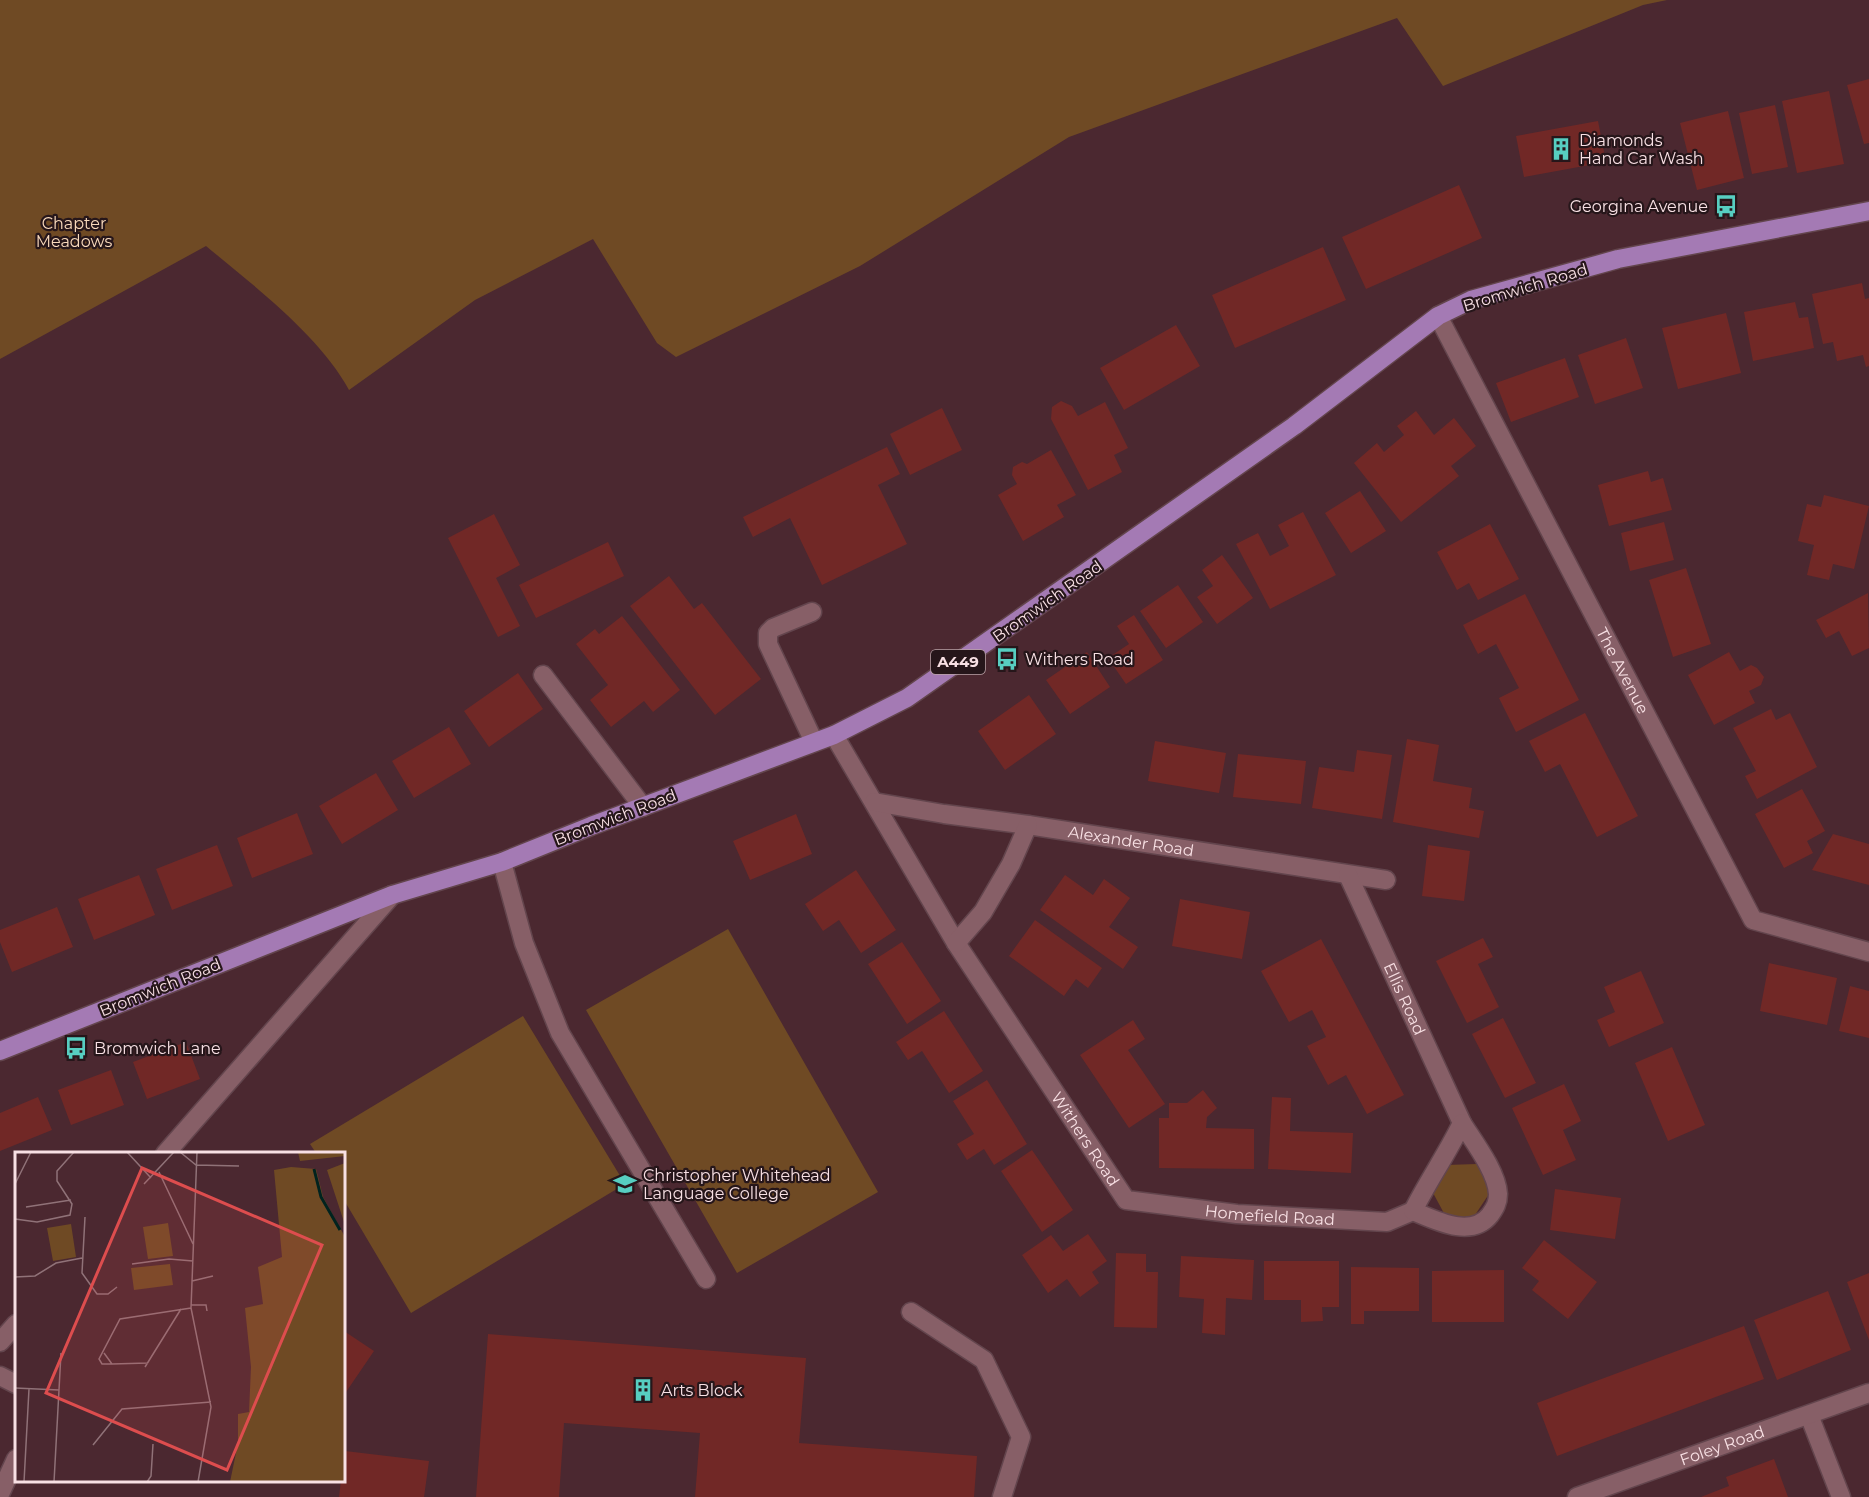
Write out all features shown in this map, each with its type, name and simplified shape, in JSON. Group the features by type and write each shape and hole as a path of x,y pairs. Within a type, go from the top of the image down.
{"main road":[{"name":"Bromwich Road","path":"0,1051 392,895 502,862 834,735 907,698 1024,618 1294,426 1438,316 1471,300 1618,259 1869,211"}],"street":[{"name":"The Avenue","path":"1438,316 1754,920 1869,952"},
{"path":"812,612 772,628 767,637 772,654 814,742"},
{"path":"543,675 643,807"},
{"name":"Withers Road","path":"834,735 956,943 1126,1200"},
{"name":"Alexander Road","path":"874,802 1386,880"},
{"path":"956,943 983,912 1011,864 1028,825"},
{"path":"502,862 524,943 560,1033 706,1279"},
{"name":"Ellis Road","path":"1348,875 1454,1101 1462,1123 1492,1175 1498,1192 1497,1206 1484,1222 1467,1226 1448,1225 1413,1211"},
{"path":"167,1152 392,895"},
{"path":"1413,1211 1462,1123"},
{"name":"Homefield Road","path":"1126,1200 1237,1214 1388,1222 1413,1211"},
{"path":"911,1312 984,1360 1021,1437 1002,1497"},
{"path":"0,1342 15,1325"},
{"path":"0,1376 15,1384"},
{"name":"Foley Road","path":"1577,1497 1869,1394"},
{"path":"1809,1415 1841,1497"},
{"path":"0,1494 15,1461"}],"green space":[{"name":"Chapter Meadows","path":"0,0 1667,0 1643,5 1443,86 1397,18 1069,137 860,266 676,357 657,343 593,239 475,300 349,390 321,350 303,331 264,294 206,246 0,359"},
{"path":"728,929 878,1192 737,1273 586,1010"},
{"path":"523,1016 625,1184 411,1313 345,1202 345,1152 315,1152 310,1144"},
{"path":"1477,1164 1491,1191 1473,1218 1446,1217 1432,1191 1446,1165"}],"building":[{"path":"1869,79 1869,143 1864,144 1847,85"},
{"path":"1829,91 1844,164 1797,173 1782,101"},
{"path":"1775,105 1788,167 1752,174 1739,113"},
{"path":"1728,111 1744,178 1697,190 1680,123"},
{"name":"Diamonds Hand Car Wash","path":"1598,121 1606,162 1524,177 1516,136"},
{"path":"1459,185 1482,238 1366,289 1342,237"},
{"path":"1323,247 1346,300 1235,348 1212,295"},
{"path":"1862,283 1865,299 1869,298 1869,366 1866,367 1863,355 1837,361 1833,342 1823,344 1812,294"},
{"path":"1795,302 1799,318 1808,317 1814,348 1753,361 1744,312"},
{"path":"1726,313 1741,373 1678,389 1662,328"},
{"path":"1176,325 1200,366 1124,410 1100,368"},
{"path":"1626,338 1643,388 1595,404 1578,355"},
{"path":"1565,358 1579,397 1511,422 1496,383"},
{"path":"1061,401 1072,406 1078,416 1105,402 1128,448 1114,455 1122,472 1088,490 1051,419 1052,407"},
{"path":"942,408 962,450 910,475 890,434"},
{"path":"1416,411 1434,435 1454,418 1476,446 1451,466 1459,476 1401,522 1354,463 1377,443 1384,452 1404,435 1397,426"},
{"path":"887,447 900,474 878,485 907,544 822,585 790,518 753,537 743,517"},
{"path":"1051,450 1076,495 1057,505 1064,517 1023,541 998,495 1017,484 1012,475 1013,467 1022,462 1027,464"},
{"path":"1648,471 1651,482 1663,478 1672,510 1609,526 1598,485"},
{"path":"1360,491 1386,531 1351,553 1325,513"},
{"path":"1824,495 1869,506 1854,569 1833,564 1829,580 1807,575 1814,545 1798,541 1807,504 1821,507"},
{"path":"1303,512 1336,575 1270,609 1236,544 1258,533 1270,556 1289,546 1278,525"},
{"path":"494,514 520,565 496,578 520,626 498,637 448,538"},
{"path":"1664,522 1674,560 1630,571 1621,533"},
{"path":"1490,524 1519,579 1478,600 1469,583 1457,590 1437,552"},
{"path":"608,542 624,576 536,618 519,585"},
{"path":"1222,555 1253,598 1217,624 1197,597 1213,586 1202,570"},
{"path":"1686,568 1711,644 1673,657 1649,580"},
{"path":"669,576 694,609 702,603 761,679 715,715 630,606"},
{"path":"1178,585 1203,622 1166,648 1140,611"},
{"path":"1868,593 1869,648 1852,656 1839,631 1826,638 1816,620"},
{"path":"1525,594 1579,700 1516,732 1499,698 1519,688 1496,644 1478,654 1463,625"},
{"path":"1134,615 1163,660 1126,684 1108,658 1129,644 1117,626"},
{"path":"622,616 680,690 653,712 644,701 611,727 590,700 608,685 576,644 595,629 599,634"},
{"path":"1087,652 1110,687 1070,714 1046,680"},
{"path":"1729,652 1740,671 1751,665 1757,668 1764,677 1761,685 1749,691 1755,703 1714,725 1688,675"},
{"path":"518,673 543,709 489,747 464,711"},
{"path":"1029,695 1056,734 1005,770 978,731"},
{"path":"1771,709 1776,720 1790,713 1817,767 1757,799 1745,776 1756,771 1733,728"},
{"path":"1585,713 1638,816 1597,837 1560,764 1545,772 1529,741"},
{"path":"449,727 471,764 414,798 392,761"},
{"path":"1407,739 1439,745 1433,781 1472,788 1469,808 1484,811 1479,838 1393,822"},
{"path":"1155,741 1226,753 1219,793 1148,781"},
{"path":"1357,750 1392,755 1382,819 1312,808 1319,767 1354,772"},
{"path":"1238,754 1306,761 1301,804 1233,797"},
{"path":"376,773 398,810 342,844 319,806"},
{"path":"1802,789 1825,831 1807,841 1813,853 1784,868 1755,814"},
{"path":"297,813 313,854 252,878 237,838"},
{"path":"796,814 812,854 750,880 733,841"},
{"path":"1833,834 1869,844 1869,885 1812,870"},
{"path":"217,845 233,886 172,910 156,869"},
{"path":"1428,845 1470,851 1464,901 1422,896"},
{"path":"856,870 896,930 861,953 839,920 823,931 805,904"},
{"path":"139,875 155,915 94,940 78,899"},
{"path":"1065,875 1093,895 1104,879 1130,898 1109,927 1138,947 1123,969 1040,910"},
{"path":"1180,899 1250,912 1242,959 1172,946"},
{"path":"57,907 73,947 12,972 0,942 0,930"},
{"path":"1035,920 1102,968 1088,988 1076,979 1064,996 1009,956"},
{"path":"1483,938 1493,957 1478,964 1499,1007 1467,1023 1436,961"},
{"path":"1321,939 1404,1095 1367,1114 1346,1075 1328,1085 1307,1046 1326,1037 1312,1010 1289,1022 1261,971"},
{"path":"902,942 941,1001 907,1024 868,964"},
{"path":"1769,963 1837,978 1827,1025 1760,1011"},
{"path":"1641,971 1664,1023 1609,1047 1597,1020 1615,1012 1604,987"},
{"path":"1850,986 1869,991 1869,1038 1839,1031"},
{"path":"944,1011 983,1071 949,1093 922,1051 908,1060 896,1042"},
{"path":"1503,1018 1536,1083 1505,1098 1472,1034"},
{"path":"1133,1020 1145,1039 1128,1050 1165,1104 1129,1128 1080,1055"},
{"path":"186,1042 200,1079 147,1099 133,1062"},
{"path":"1672,1047 1705,1125 1668,1141 1635,1063"},
{"path":"111,1070 124,1105 71,1125 58,1090"},
{"path":"987,1080 1027,1144 994,1165 984,1149 967,1160 957,1144 974,1134 953,1101"},
{"path":"1564,1084 1581,1121 1563,1130 1576,1160 1543,1175 1512,1108"},
{"path":"1203,1090 1217,1108 1207,1117 1206,1128 1254,1129 1254,1169 1159,1168 1159,1118 1169,1118 1169,1103 1187,1103"},
{"path":"38,1097 52,1130 0,1151 0,1113"},
{"path":"1272,1097 1291,1098 1290,1131 1353,1133 1351,1173 1268,1169"},
{"path":"1032,1150 1073,1210 1042,1232 1001,1171"},
{"path":"1555,1189 1621,1198 1615,1239 1550,1230"},
{"path":"1088,1234 1107,1261 1092,1272 1099,1283 1080,1297 1067,1279 1048,1293 1022,1255 1051,1235 1063,1251"},
{"path":"1544,1240 1597,1282 1568,1319 1532,1290 1539,1281 1522,1268"},
{"path":"1116,1253 1146,1254 1146,1272 1158,1272 1157,1328 1114,1327"},
{"path":"1181,1256 1254,1260 1252,1300 1226,1298 1225,1335 1202,1333 1204,1299 1179,1297"},
{"path":"1264,1261 1339,1261 1339,1307 1322,1307 1323,1321 1301,1322 1301,1300 1264,1300"},
{"path":"1351,1267 1419,1268 1419,1311 1364,1311 1364,1324 1351,1324"},
{"path":"1504,1270 1504,1322 1432,1322 1432,1271"},
{"path":"1869,1273 1869,1340 1847,1282"},
{"path":"1828,1291 1851,1350 1777,1380 1754,1320"},
{"path":"1744,1326 1764,1379 1557,1456 1537,1403"},
{"path":"345,1332 374,1351 345,1394"},
{"name":"Arts Block","path":"488,1334 806,1358 799,1443 977,1456 974,1497 695,1497 700,1433 564,1423 559,1497 476,1497"},
{"path":"345,1451 429,1461 424,1497 339,1497 341,1482 345,1482"},
{"path":"1774,1459 1788,1497 1701,1497 1729,1486 1726,1477"}],"place":[{"name":"Diamonds Hand Car Wash","path":"1561,149"},
{"name":"Georgina Avenue","path":"1726,206"},
{"name":"Withers Road","path":"1007,659"},
{"name":"Bromwich Lane","path":"76,1048"},
{"name":"Christopher Whitehead Language College","path":"625,1184"},
{"name":"Arts Block","path":"643,1390"}]}
